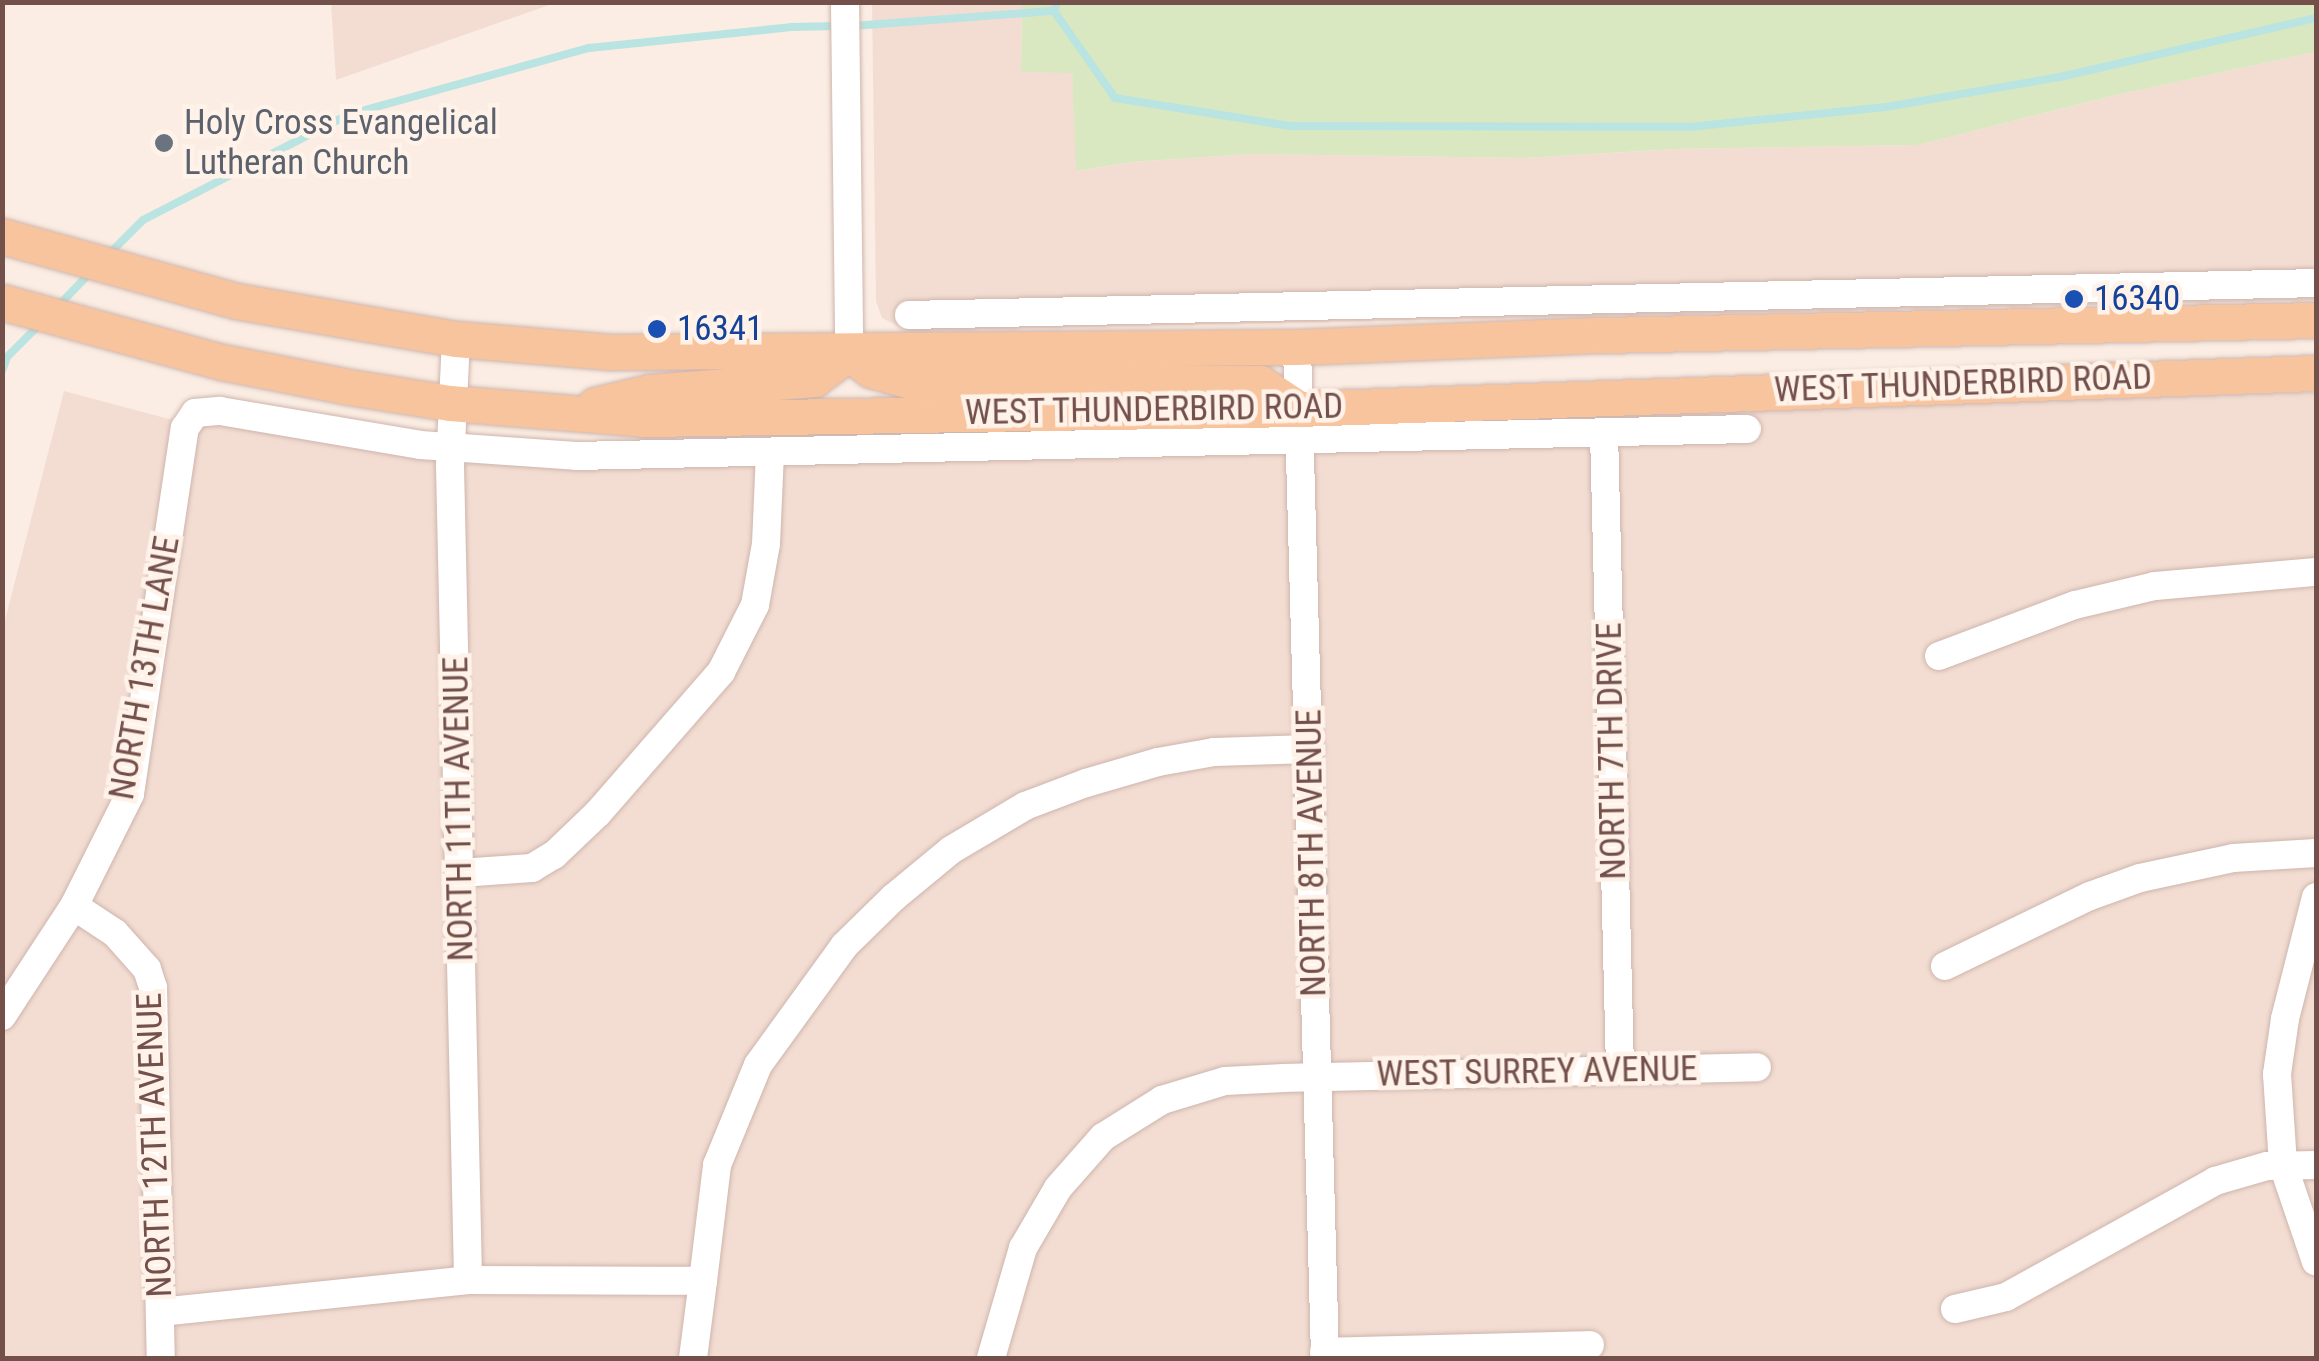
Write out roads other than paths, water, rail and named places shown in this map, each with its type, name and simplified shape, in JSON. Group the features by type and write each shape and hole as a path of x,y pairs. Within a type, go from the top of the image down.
{"main road":[{"name":"WEST THUNDERBIRD ROAD","path":"2,236 236,301 456,339 641,354 1297,347 1602,335 2316,320"},
{"name":"WEST THUNDERBIRD ROAD","path":"9,304 222,362 450,403 643,420 1300,424 2235,374 2316,373"},
{"path":"2233,322 2235,374"},
{"path":"560,413 650,392 814,379 849,352 871,370 914,382 1260,383 1300,424"}],"street":[{"path":"845,2 849,352"},
{"path":"909,315 2316,283"},
{"path":"2232,284 2233,322"},
{"name":"WEST THUNDERBIRD ROAD","path":"1040,312 1040,349"},
{"name":"NORTH 11TH AVENUE","path":"456,339 450,448 468,1280"},
{"name":"NORTH 8TH AVENUE","path":"1297,347 1325,1355"},
{"name":"WEST THUNDERBIRD ROAD","path":"195,412 220,411 323,432 450,448 576,456 770,454 1300,424 1604,432 1746,429"},
{"name":"NORTH 13TH LANE","path":"2,1016 74,906 130,794 185,428 195,412"},
{"name":"NORTH 7TH DRIVE","path":"1604,432 1620,1070"},
{"path":"460,873 532,868 554,855 598,813 721,672 755,605 766,544 770,454"},
{"path":"1940,656 2075,605 2155,586 2316,572"},
{"path":"693,1358 718,1165 758,1064 844,946 893,898 951,850 1025,806 1158,762 1214,752 1310,749"},
{"path":"1945,966 2140,878 2232,858 2316,853"},
{"path":"2316,897 2280,1046 2278,1113 2283,1165 2316,1262"},
{"name":"NORTH 12TH AVENUE","path":"74,906 115,933 147,969 153,988 161,1358"},
{"name":"WEST SURREY AVENUE","path":"991,1358 1024,1248 1058,1188 1104,1138 1162,1100 1225,1081 1757,1068"},
{"path":"1955,1309 2006,1296 2214,1180 2283,1165 2316,1165"},
{"path":"160,1312 468,1280 703,1282"},
{"path":"1325,1355 1590,1345"}],"waterway":[{"path":"853,26 1054,11 1057,2"},
{"path":"1054,11 1115,98 1290,126 1689,127 1886,107 2060,77 2316,18"},
{"path":"108,255 143,220 347,115 589,48 791,27 839,26"},
{"path":"59,305 91,272"},
{"path":"2,371 7,357 42,322"}],"place":[{"name":"Holy Cross Evangelical Lutheran Church","path":"164,143"},
{"name":"16340","path":"2074,299"},
{"name":"16341","path":"657,329"}]}
